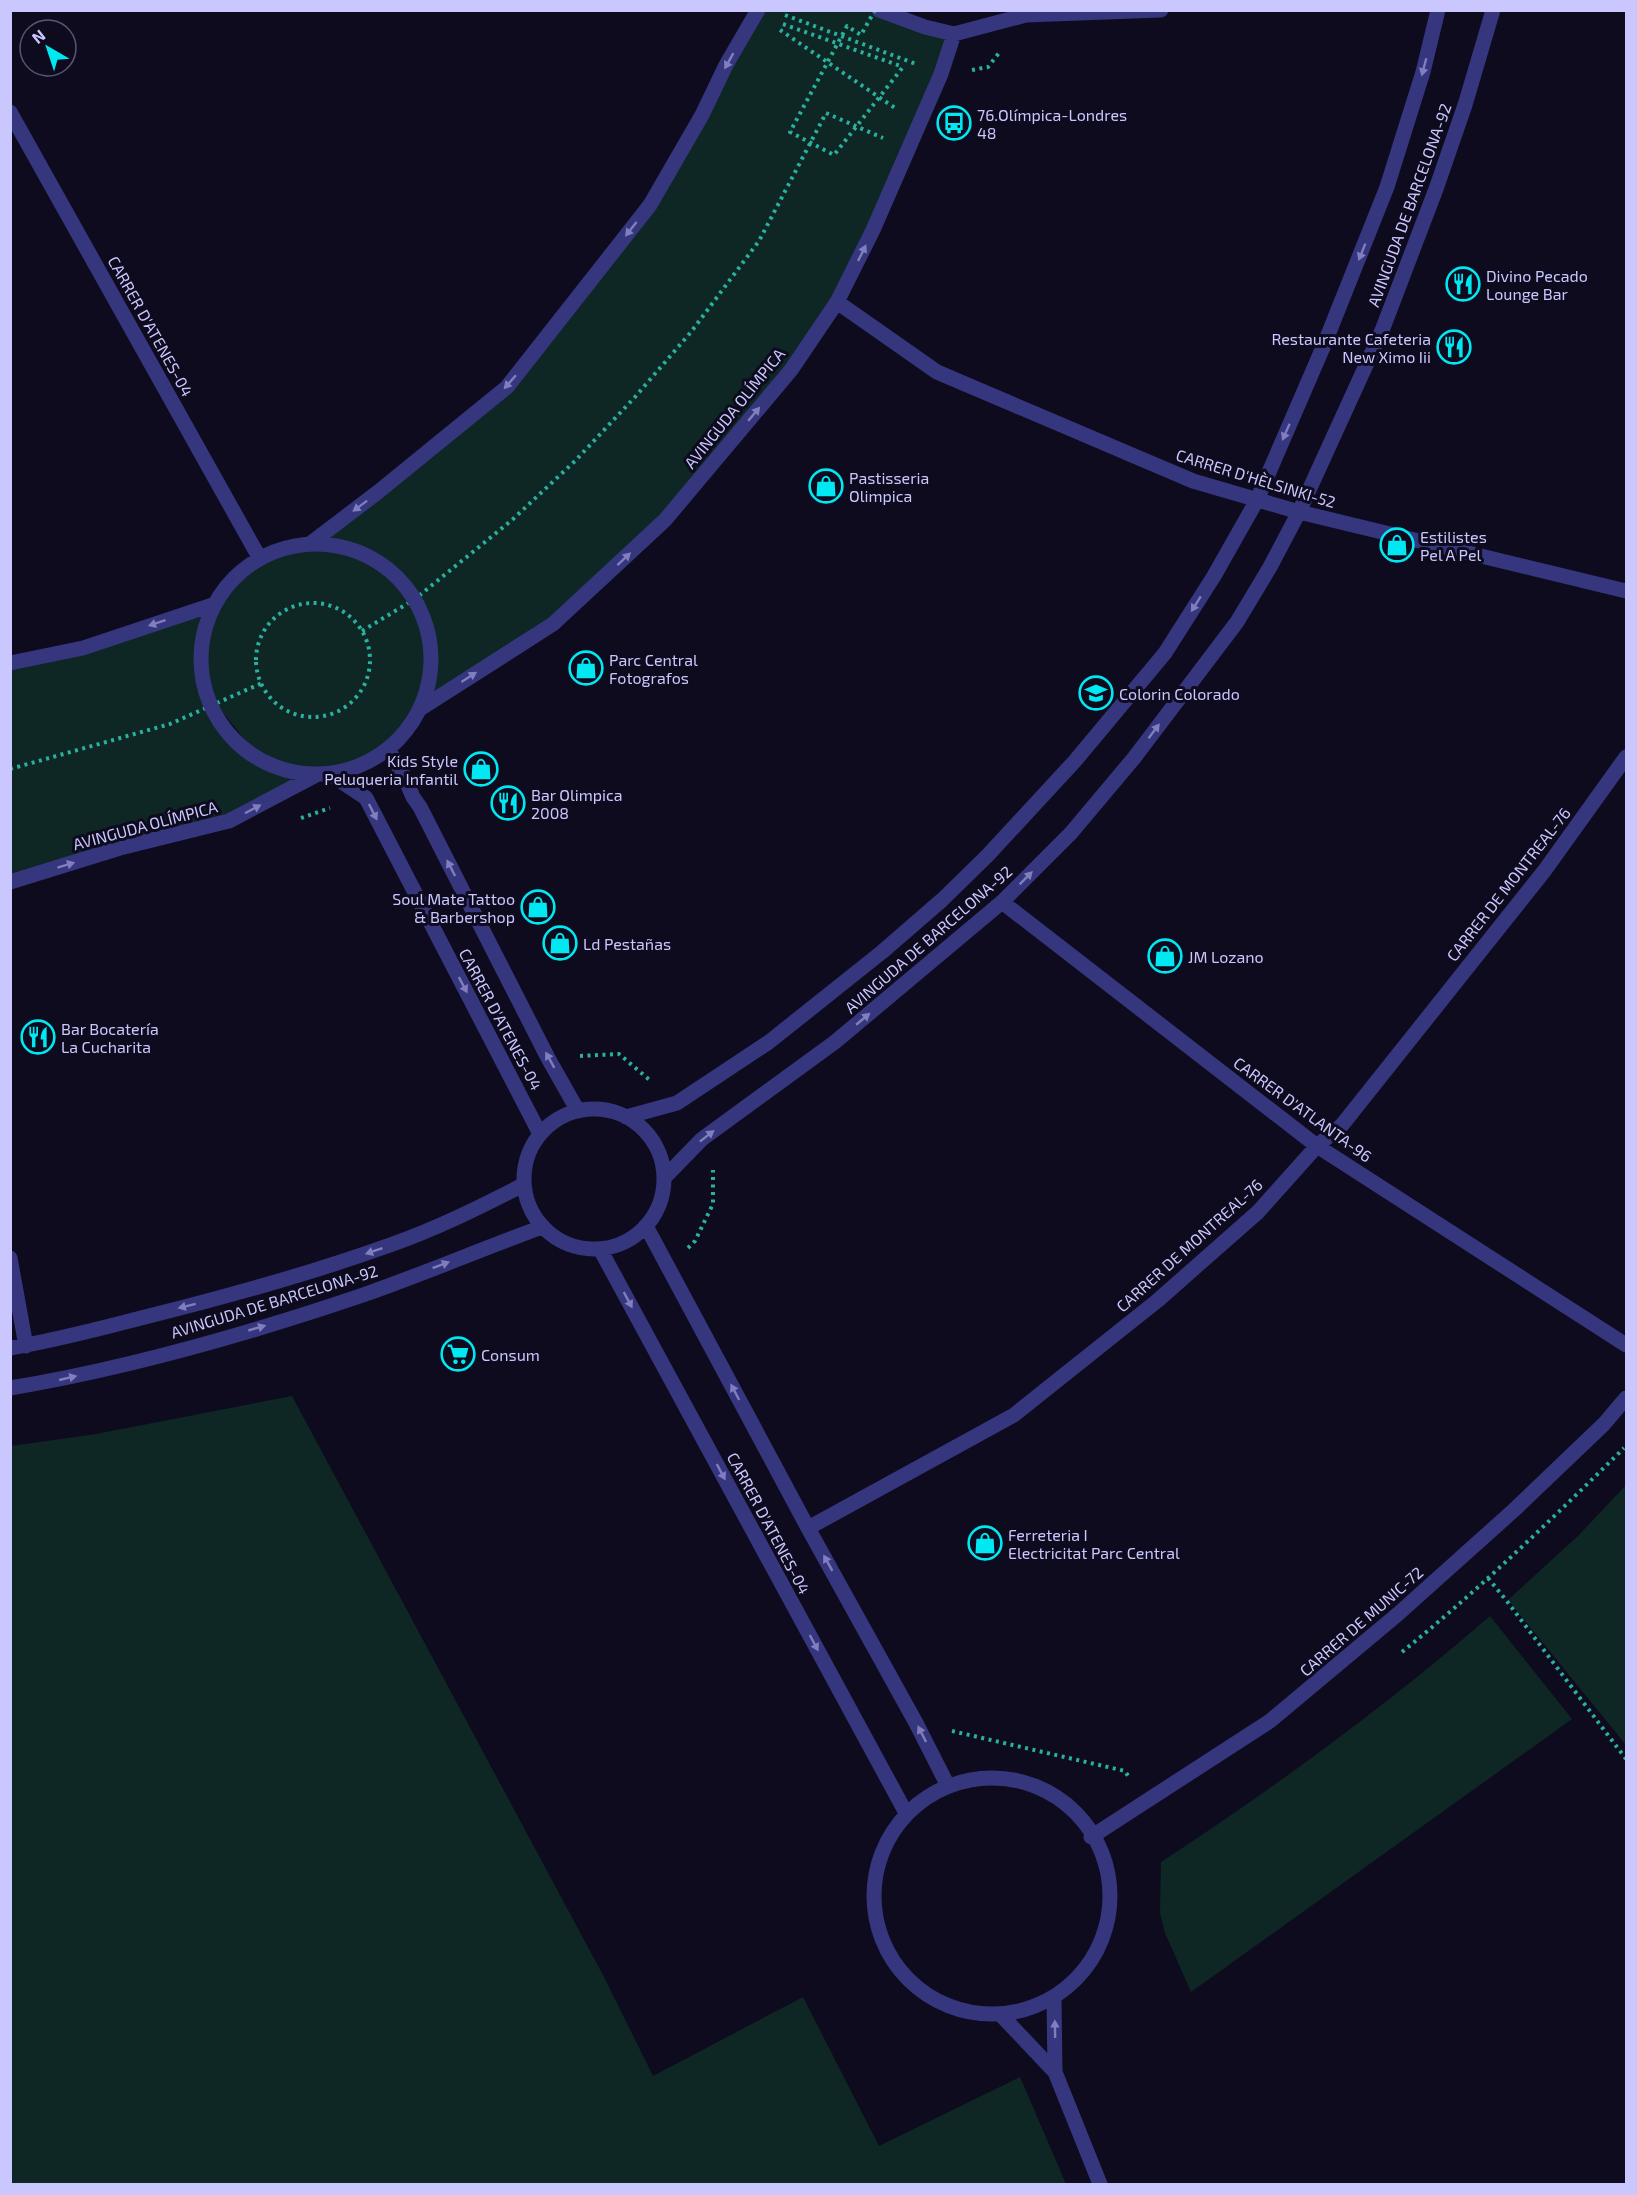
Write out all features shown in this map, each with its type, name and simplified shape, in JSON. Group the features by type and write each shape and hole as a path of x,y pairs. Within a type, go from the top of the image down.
{"street":[{"path":"311,543 507,387 650,205 702,116 726,65 758,10"},
{"path":"877,10 925,27 954,34 1026,15 1161,10"},
{"name":"AVINGUDA DE BARCELONA-92","path":"626,1116 677,1103 769,1042 882,952 942,900 988,855 1074,762 1165,653 1214,576 1257,500 1324,345 1387,187 1423,72 1438,10"},
{"name":"AVINGUDA DE BARCELONA-92","path":"665,1177 702,1139 835,1042 1002,902 1071,833 1141,749 1237,622 1299,512 1383,328 1465,105 1493,10"},
{"name":"AVINGUDA OLÍMPICA","path":"420,709 553,624 665,520 791,370 837,302 873,230 937,84 954,34"},
{"name":"CARRER D'ATENES-04","path":"10,112 259,557"},
{"name":"CARRER D'HÈLSINKI-52","path":"837,302 937,372 1193,482 1299,512 1626,591"},
{"path":"311,543 364,553 410,590 426,622 432,671 420,709 389,751 363,765 323,775 265,764 228,736 204,690 201,640 212,605 236,575 259,557 278,549 311,543"},
{"path":"10,663 83,648 212,605"},
{"name":"CARRER D'ATENES-04","path":"389,751 403,774 412,797 420,807 548,1058 578,1111"},
{"name":"CARRER DE MONTREAL-76","path":"808,1528 1014,1415 1157,1301 1258,1212 1317,1146 1342,1125 1545,870 1626,757"},
{"name":"AVINGUDA OLÍMPICA","path":"10,882 120,848 230,821 323,775"},
{"name":"CARRER D'ATENES-04","path":"323,775 366,798 540,1134"},
{"name":"CARRER D'ATLANTA-96","path":"1002,902 1317,1146 1626,1345"},
{"path":"604,1110 626,1116 650,1137 661,1155 665,1177 659,1206 646,1227 628,1240 600,1249 587,1249 563,1242 542,1227 530,1209 523,1185 530,1150 540,1134 558,1119 578,1111 604,1110"},
{"name":"AVINGUDA DE BARCELONA-92","path":"18,1347 248,1291 320,1269 392,1244 469,1212 523,1185"},
{"name":"AVINGUDA DE BARCELONA-92","path":"10,1388 59,1380 135,1362 272,1324 365,1294 542,1227"},
{"name":"CARRER D'ATENES-04","path":"646,1227 948,1786"},
{"name":"CARRER D'ATENES-04","path":"600,1249 906,1813"},
{"path":"10,1258 18,1347"},
{"name":"CARRER DE MUNIC-72","path":"1091,1837 1270,1721 1398,1614 1522,1503 1604,1424 1626,1398"},
{"path":"991,1778 1031,1784 1070,1806 1103,1855 1111,1898 1108,1925 1086,1970 1054,1998 1001,2015 972,2014 922,1993 890,1958 873,1910 875,1871 888,1840 906,1813 948,1786 968,1780 991,1778"},
{"path":"1054,1998 1055,2072 1100,2184"},
{"path":"1001,2015 1055,2072"}],"path":[{"path":"877,10 861,35 847,26 842,36 837,45 832,55 826,65 790,132 834,155 876,103 882,94 903,68 849,48 838,44 816,36 783,24 779,29 818,56 828,62 848,75 877,96 887,102 897,109 892,118"},
{"path":"362,631 415,599 512,520 575,461 635,397 691,332 759,241 826,113 883,138 888,128"},
{"path":"315,603 339,609 359,624 362,631 369,647 370,672 359,695 340,711 315,718 291,713 270,698 258,676 256,663 262,635 270,622 291,608 315,603"},
{"path":"10,769 170,724 262,683"},
{"path":"297,819 366,798"},
{"path":"548,1058 619,1054 677,1103"},
{"path":"669,1268 695,1241 713,1204 712,1165 702,1139"},
{"path":"1397,1655 1433,1627 1540,1531 1626,1446"},
{"path":"1488,1578 1626,1759"},
{"path":"916,1723 1125,1771 1146,1802"}],"green space":[{"path":"758,11 881,11 954,34 837,302 665,520 553,624 420,709 389,751 330,774 229,821 11,882 11,663 212,605 259,557 311,543 507,387 650,205","holes":["368,557 410,590 425,619","426,627 432,671 421,705","206,693 262,761 229,736"]},
{"path":"292,1396 604,1977 653,2076 803,1997 879,2146 1020,2077 1066,2184 11,2184 11,1446 96,1434"},
{"path":"1626,1485 1626,1745 1508,1600 1579,1535"},
{"path":"1490,1616 1572,1719 1191,1992 1165,1933 1160,1913 1161,1862 1330,1745"}],"place":[{"name":"76.Olímpica-Londres 48","path":"954,123"},
{"name":"Divino Pecado Lounge Bar","path":"1463,284"},
{"name":"Restaurante Cafeteria New Ximo Iii","path":"1454,347"},
{"name":"Pastisseria Olimpica","path":"826,486"},
{"name":"Estilistes Pel A Pel","path":"1397,545"},
{"name":"Parc Central Fotografos","path":"586,668"},
{"name":"Colorin Colorado","path":"1096,693"},
{"name":"Kids Style Peluqueria Infantil","path":"481,769"},
{"name":"Bar Olimpica 2008","path":"508,803"},
{"name":"Soul Mate Tattoo & Barbershop","path":"538,907"},
{"name":"Ld Pestañas","path":"560,943"},
{"name":"JM Lozano","path":"1165,956"},
{"name":"Bar Bocatería La Cucharita","path":"38,1037"},
{"name":"Consum","path":"458,1354"},
{"name":"Ferreteria I Electricitat Parc Central","path":"985,1543"}]}
